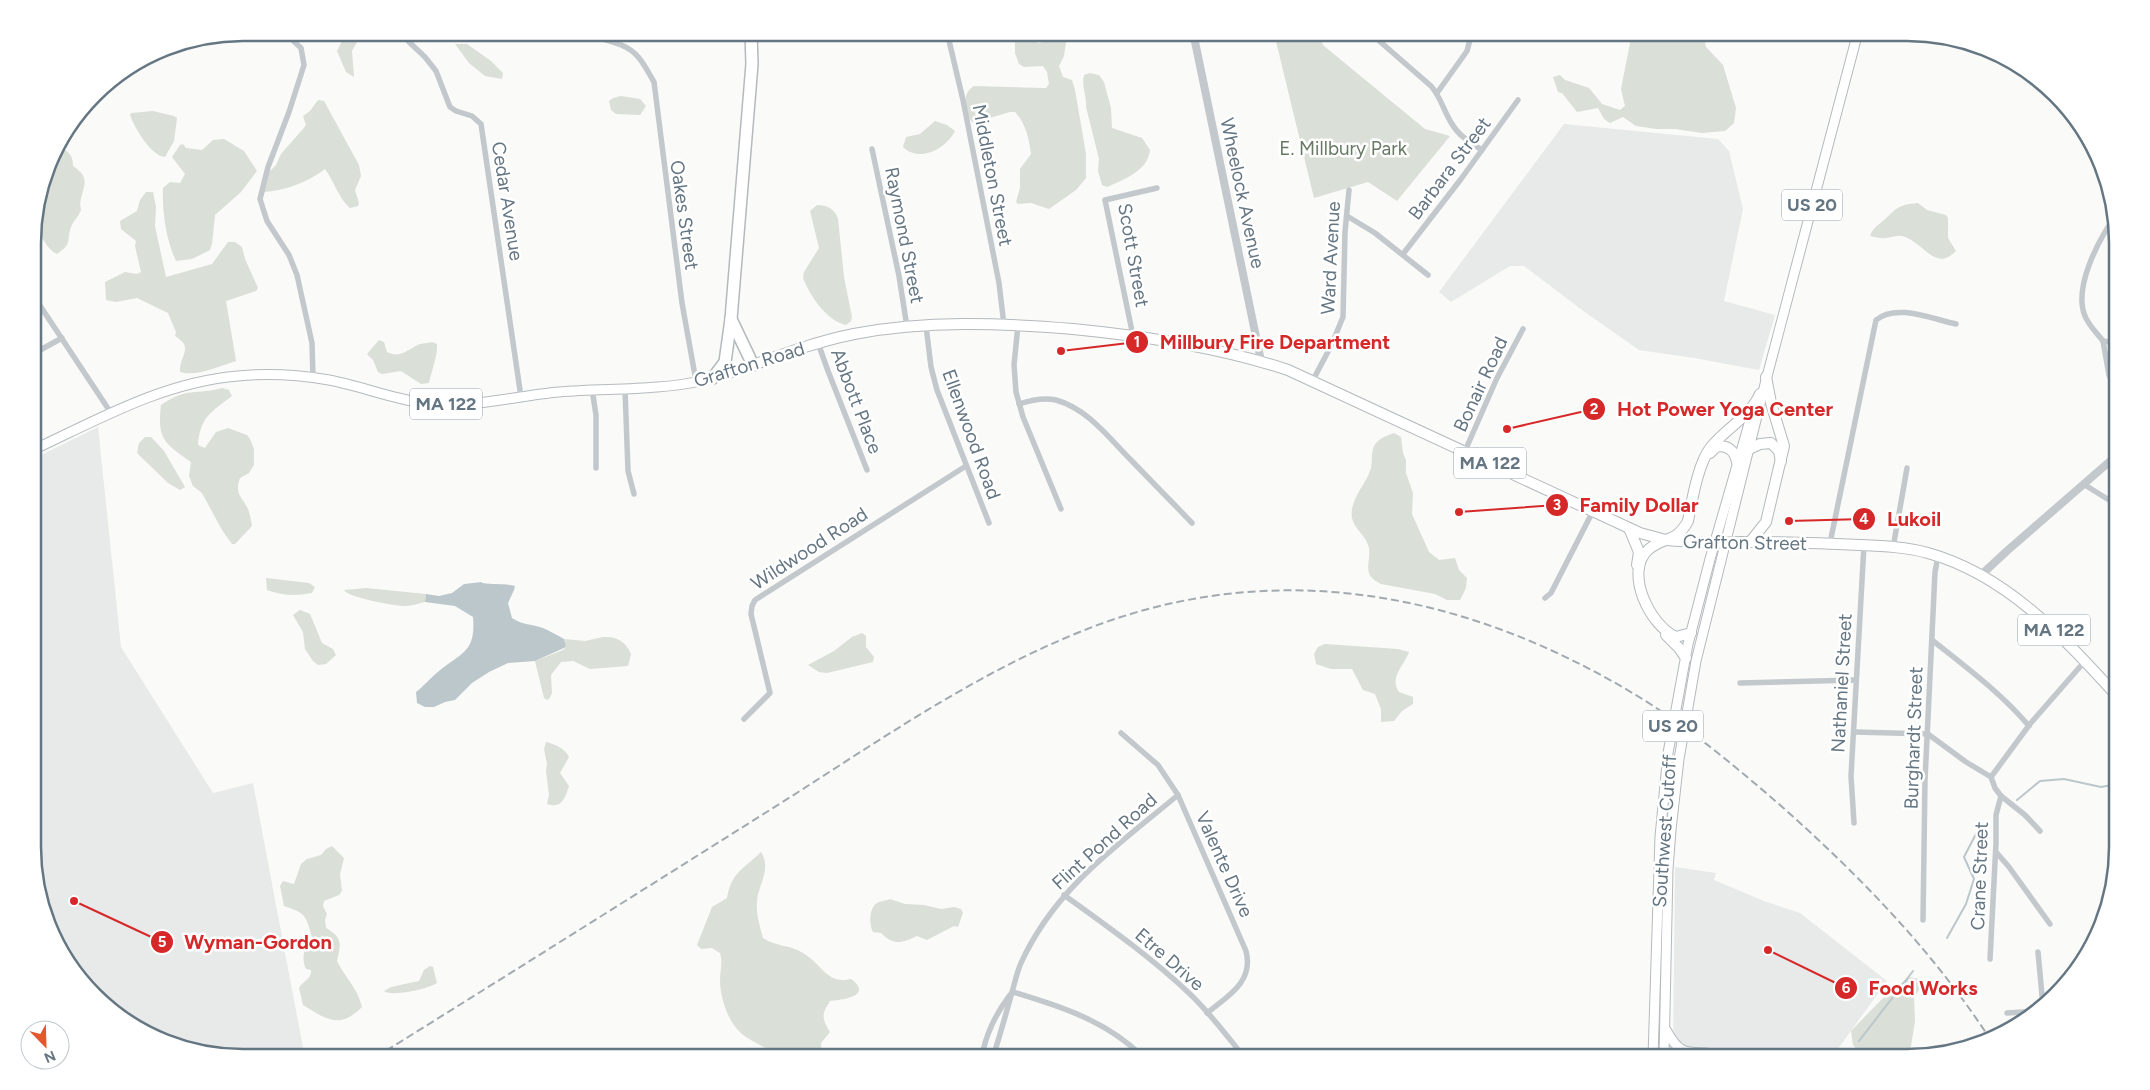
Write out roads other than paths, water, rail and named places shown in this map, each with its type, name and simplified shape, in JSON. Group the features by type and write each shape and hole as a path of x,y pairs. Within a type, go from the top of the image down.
{"highway":[{"path":"713,378 725,362 731,319 752,64 751,41"},
{"path":"753,365 752,355 739,318 737,302 760,71 758,41"},
{"path":"731,319 753,365"},
{"name":"Grafton Road","path":"753,365 818,343 854,334 907,327 1018,325 1133,336 1261,361 1313,380 1352,398"},
{"path":"1766,377 1771,403 1784,446 1766,522 1769,532 1778,542"},
{"name":"Southwest Cutoff","path":"1755,406 1760,394"},
{"name":"Grafton Street","path":"1352,398 1629,528 1666,540 1707,543 1830,543 1893,548 1938,556 1981,575 2047,623 2109,687"},
{"path":"1691,633 1676,637 1666,632 1652,616 1642,592 1639,569 1642,559 1649,549 1678,535 1688,521 1701,469 1709,449 1726,430 1755,406"},
{"path":"1749,449 1760,444 1771,443 1779,451 1781,462"},
{"path":"1696,542 1689,525 1709,456 1716,447 1723,446 1734,453 1737,462"},
{"path":"1746,542 1766,522"},
{"path":"1629,528 1639,552 1636,575 1642,605 1650,620 1676,644 1686,658"}],"main road":[{"name":"Southwest Cutoff","path":"1664,1049 1668,869 1679,759 1700,642 1766,377 1856,41"},
{"name":"Grafton Road","path":"111,413 142,399 186,385 226,377 263,375 312,378 426,403 477,404 522,397 592,390 660,387 713,378 753,365"},
{"name":"Southwest Cutoff","path":"1760,394 1766,377"},
{"name":"Southwest Cutoff","path":"1653,1049 1662,809 1668,753 1691,633 1737,462 1755,406"},
{"name":"MA 122","path":"41,447 111,413"},
{"path":"1665,1029 1673,1044 1679,1049"}],"street":[{"path":"294,41 301,48 304,65 268,167 260,199 267,221 286,250 297,274 312,343 312,378"},
{"name":"Oakes Street","path":"608,41 618,43 639,57 654,82 682,303 696,381"},
{"name":"Middleton Street","path":"949,41 994,256 1004,325"},
{"name":"Wheelock Avenue","path":"1195,41 1261,361"},
{"path":"1379,41 1437,93 1452,124 1466,139 1482,150"},
{"path":"1437,93 1467,51 1470,41"},
{"name":"Cedar Avenue","path":"408,42 425,57 436,71 450,107 472,116 481,124 522,397"},
{"name":"Barbara Street","path":"1403,254 1518,100"},
{"name":"Raymond Street","path":"872,149 897,268 907,327"},
{"name":"Scott Street","path":"1133,336 1105,200 1157,188"},
{"name":"Ward Avenue","path":"1313,380 1331,346 1343,317 1349,190"},
{"path":"1347,216 1375,233 1428,275"},
{"path":"2108,230 2093,257 2084,279 2081,297 2086,318 2103,342 2109,374"},
{"path":"41,307 111,413"},
{"path":"1830,543 1876,320 1884,315 1902,312 1956,324"},
{"path":"1018,325 1014,365 1016,392 1019,404 1061,509"},
{"name":"Ellenwood Road","path":"926,326 936,390 989,523"},
{"name":"Bonair Road","path":"1465,451 1497,378 1523,329"},
{"path":"41,350 62,338"},
{"path":"2103,342 2109,342"},
{"name":"Abbott Place","path":"818,343 867,470"},
{"path":"625,389 628,471 634,494"},
{"path":"592,390 596,415 596,468"},
{"path":"1019,404 1039,399 1056,400 1082,413 1104,432 1192,523"},
{"path":"1981,575 2109,463"},
{"name":"Wildwood Road","path":"744,719 770,693 751,614 755,600 966,466"},
{"path":"1893,548 1907,468"},
{"path":"2085,485 2109,500"},
{"path":"1546,598 1552,593 1593,511"},
{"name":"Nathaniel Street","path":"1854,823 1850,776 1855,732 1856,680 1864,545"},
{"name":"Burghardt Street","path":"1924,920 1925,780 1935,572 1938,556"},
{"path":"1932,640 1984,681 2011,705 2029,726"},
{"path":"1990,777 2029,726 2085,661"},
{"path":"1740,683 1856,680"},
{"path":"1855,732 1928,734 1990,777 2001,796 2025,815 2040,831"},
{"name":"Valente Drive","path":"1121,733 1158,765 1178,795 1242,940 1248,962 1245,976 1238,986 1207,1013"},
{"name":"Flint Pond Road","path":"995,1049 1020,965 1039,928 1064,895 1114,848 1178,795"},
{"name":"Crane Street","path":"1990,959 1996,852 1996,815 2001,796"},
{"path":"1996,852 2050,924"},
{"name":"Etre Drive","path":"1064,895 1161,968 1192,995 1237,1049"},
{"path":"2038,952 2042,997"},
{"path":"1012,992 1058,1006 1099,1024 1118,1035 1134,1049"},
{"name":"Flint Pond Road","path":"985,1049 996,1016 1012,992"},
{"path":"2007,1013 2023,1012"}],"waterway":[{"path":"2017,800 2040,781 2064,779 2101,787 2109,786"},
{"path":"1947,938 1966,904 1974,879 1964,857 1979,828"},
{"path":"1859,1041 1913,971"}],"railway":[{"path":"389,1049 886,736 994,672 1070,636 1144,610 1218,595 1291,590 1364,595 1436,609 1507,632 1576,662 1644,700 1680,724 1731,763 1838,858 1919,944 1985,1032"}],"place":[{"name":"Millbury Fire Department","path":"1061,351"},
{"name":"Hot Power Yoga Center","path":"1507,429"},
{"name":"Family Dollar","path":"1459,512"},
{"name":"Lukoil","path":"1789,521"},
{"name":"Wyman-Gordon","path":"74,901"},
{"name":"Food Works","path":"1768,950"}],"park label":[{"name":"E. Millbury Park","path":"1343,148"}]}
